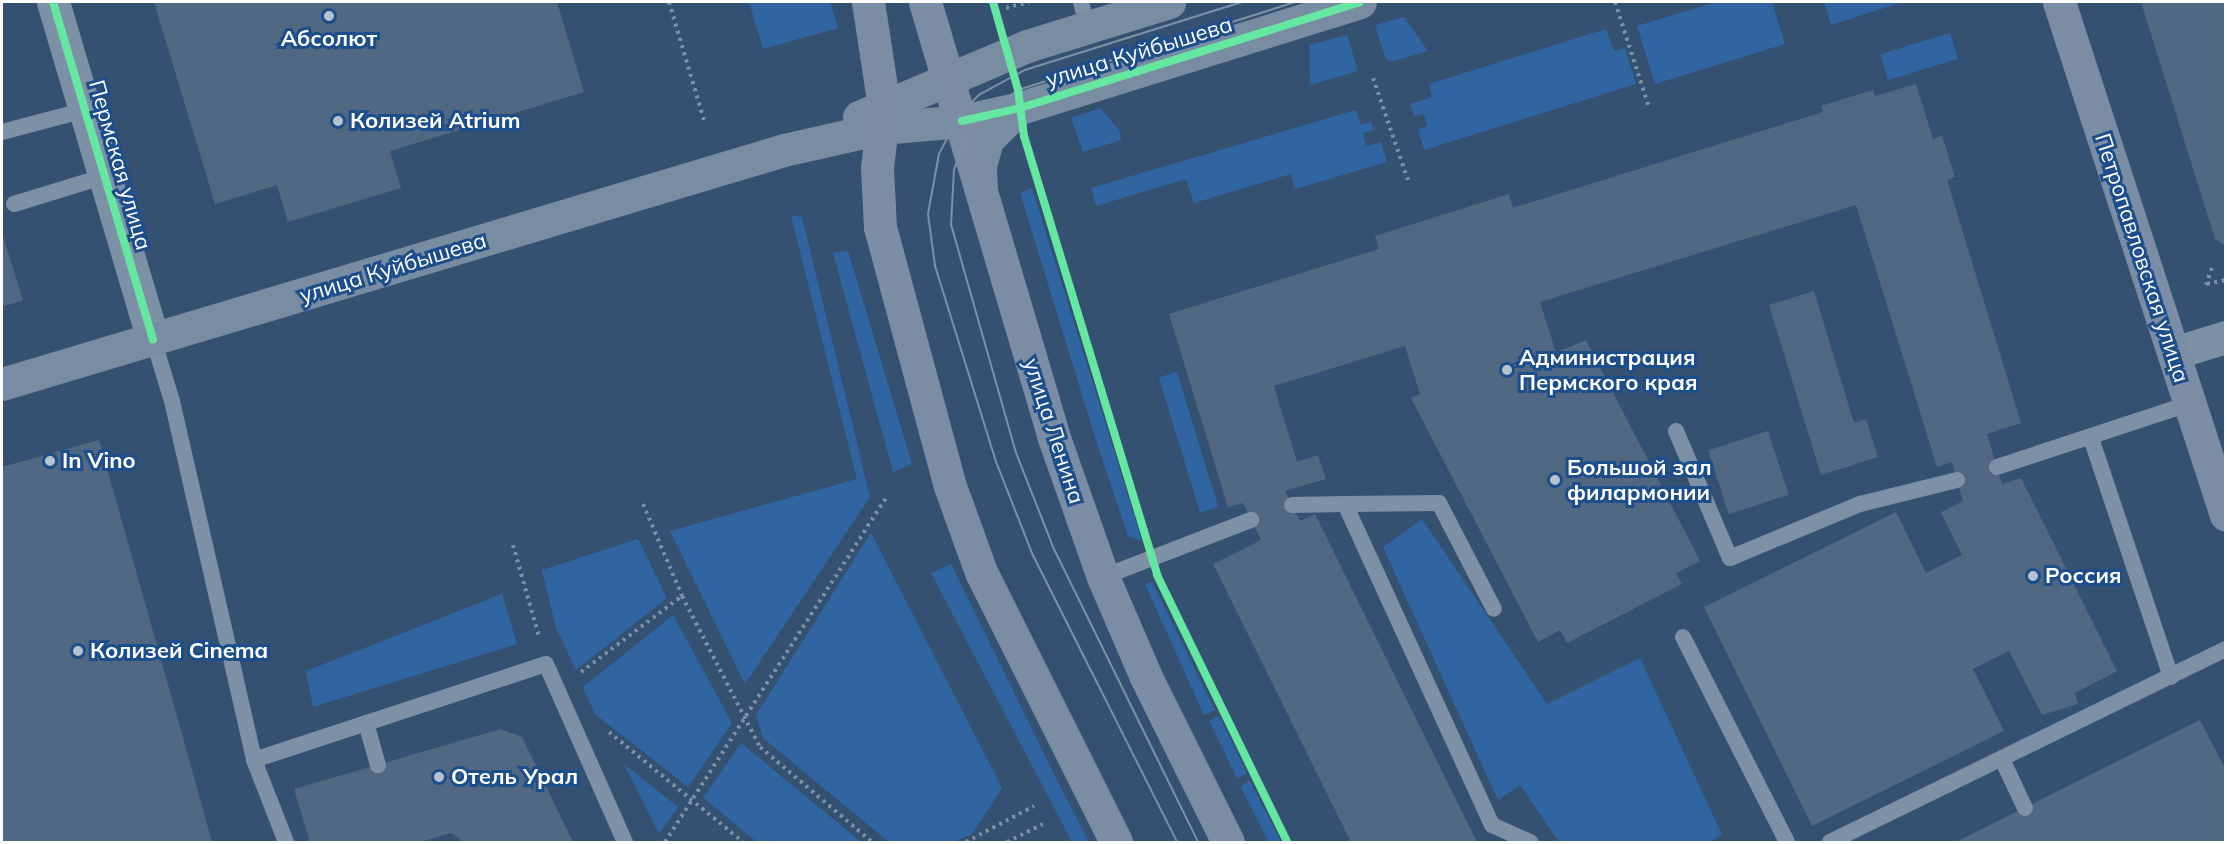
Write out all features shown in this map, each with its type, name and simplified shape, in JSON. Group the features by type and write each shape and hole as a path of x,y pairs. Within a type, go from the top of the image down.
{"main road":[{"path":"868,2 883,117 877,168 880,227 950,486 981,572 1116,843"},
{"name":"улица Ленина","path":"926,2 1053,435 1102,577 1146,677 1228,843"},
{"name":"улица Куйбышева","path":"2,384 784,150 883,117 948,77 1008,54 1084,13 1169,2"},
{"name":"улица Куйбышева","path":"883,117 962,121 1020,108 1360,2"},
{"name":"Петропавловская улица","path":"2059,2 2226,516"},
{"path":"981,188 980,166 987,140 1020,108"}],"street":[{"name":"Пермская улица","path":"53,2 153,339"},
{"path":"2174,353 2226,337"}],"lane":[{"path":"2,132 85,110"},
{"path":"14,204 105,176"},
{"path":"153,339 172,401 254,760 286,843"},
{"path":"1997,467 2189,404"},
{"path":"1676,431 1730,558 1860,504 1957,480"},
{"path":"2091,438 2171,677"},
{"path":"1292,505 1439,503 1494,609"},
{"path":"1345,504 1492,825 1530,843"},
{"path":"1102,577 1251,519"},
{"path":"1683,637 1787,843"},
{"path":"1830,843 2226,649"},
{"path":"254,760 546,664 625,843"},
{"path":"366,723 378,765"},
{"path":"2002,759 2025,808"}],"path":[{"path":"669,2 704,120"},
{"path":"1006,8 1029,2"},
{"path":"1615,2 1649,106"},
{"path":"995,8 1008,54"},
{"path":"1373,78 1408,180"},
{"path":"2213,265 2206,285 2226,280"},
{"path":"665,843 888,495"},
{"path":"643,504 682,597 743,722 760,747 872,843"},
{"path":"513,545 546,664"},
{"path":"557,689 682,597"},
{"path":"602,727 743,843"},
{"path":"966,843 1034,806"},
{"path":"1006,843 1042,824"}],"shaded area":[{"path":"749,2 830,2 838,28 763,49"},
{"path":"1716,2 1772,2 1785,44 1655,84 1637,26"},
{"path":"1824,2 1903,2 1831,25"},
{"path":"1404,17 1428,51 1390,62 1385,57 1375,25"},
{"path":"1606,29 1614,51 1625,48 1636,84 1424,150 1418,129 1427,126 1424,114 1414,116 1410,104 1432,97 1429,84"},
{"path":"1950,33 1958,59 1888,80 1880,54"},
{"path":"1347,35 1358,71 1310,85 1309,45"},
{"path":"1100,108 1119,130 1121,140 1083,152 1071,118"},
{"path":"1356,110 1361,125 1371,122 1374,130 1363,133 1366,146 1381,142 1387,162 1295,189 1291,174 1194,203 1186,179 1096,206 1091,188"},
{"path":"1032,188 1142,541 1128,536 1099,450 1020,193"},
{"path":"791,215 802,217 870,497 745,684 670,531 857,479"},
{"path":"848,251 912,464 893,472 833,253"},
{"path":"1177,372 1218,507 1200,512 1159,378"},
{"path":"1422,519 1547,704 1640,658 1722,835 1709,842 1559,842 1520,785 1498,800 1383,547"},
{"path":"871,533 1002,788 972,834 954,842 889,842 763,738 756,715"},
{"path":"638,539 667,598 576,670 556,628 542,570"},
{"path":"951,564 1089,842 1072,842 931,573"},
{"path":"1152,582 1215,710 1204,715 1145,584"},
{"path":"502,594 517,644 313,707 306,671"},
{"path":"673,615 732,723 688,787 595,714 583,687"},
{"path":"1219,716 1247,774 1237,778 1209,721"},
{"path":"741,743 861,842 757,842 703,798"},
{"path":"624,764 678,807 659,834"},
{"path":"1250,781 1281,842 1269,842 1240,786"}],"building":[{"name":"Колизей Atrium","path":"154,2 557,2 584,92 390,151 401,188 288,222 277,185 215,204"},
{"path":"2141,2 2226,2 2226,246 2215,239"},
{"path":"1916,84 1933,139 1942,135 1955,177 1947,180 2021,423 1987,434 2002,484 2021,478 2117,671 2075,693 2078,704 2042,715 2009,651 1973,669 2004,731 1812,826 1704,607 1896,512 1926,573 1962,555 1941,512 1963,501 1952,462 1937,467 1856,205 1540,302 1556,353 1586,340 1700,561 1676,573 1682,584 1567,643 1560,630 1538,642 1411,398 1420,394 1405,346 1274,386 1297,462 1318,455 1326,479 1285,491 1300,521 1315,514 1477,842 1351,842 1213,564 1261,540 1243,503 1228,507 1169,314 1379,249 1375,236 1509,194 1513,208 1823,112 1821,106 1873,90 1875,96"},
{"path":"2,233 23,300 2,307"},
{"path":"1814,291 1854,423 1866,419 1878,457 1821,475 1769,305"},
{"path":"1768,431 1789,495 1729,514 1708,450"},
{"name":"Колизей Cinema","path":"99,440 212,842 2,842 2,467"},
{"path":"2200,720 2226,770 2226,842 1956,842"},
{"name":"Отель Урал","path":"501,729 522,737 573,842 464,842 451,833 420,842 310,842 294,789"}],"tram line":[{"path":"1177,842 1033,556 996,462 935,266 928,214 939,154 960,114 979,95 1025,70 1242,2"},
{"path":"1198,842 1053,547 1016,453 951,225 954,170 967,135 981,117 1018,90 1296,2"}],"cycle path":[{"path":"53,2 153,339"},
{"path":"993,2 1018,90 1024,136 1157,575 1287,842"},
{"path":"962,121 1020,108 1360,2"}],"place":[{"name":"Абсолют","path":"329,16"},
{"name":"Колизей Atrium","path":"338,121"},
{"name":"Администрация Пермского края","path":"1507,370"},
{"name":"In Vino","path":"50,461"},
{"name":"Большой зал филармонии","path":"1555,480"},
{"name":"Россия","path":"2033,576"},
{"name":"Колизей Cinema","path":"78,651"},
{"name":"Отель Урал","path":"439,777"}]}
